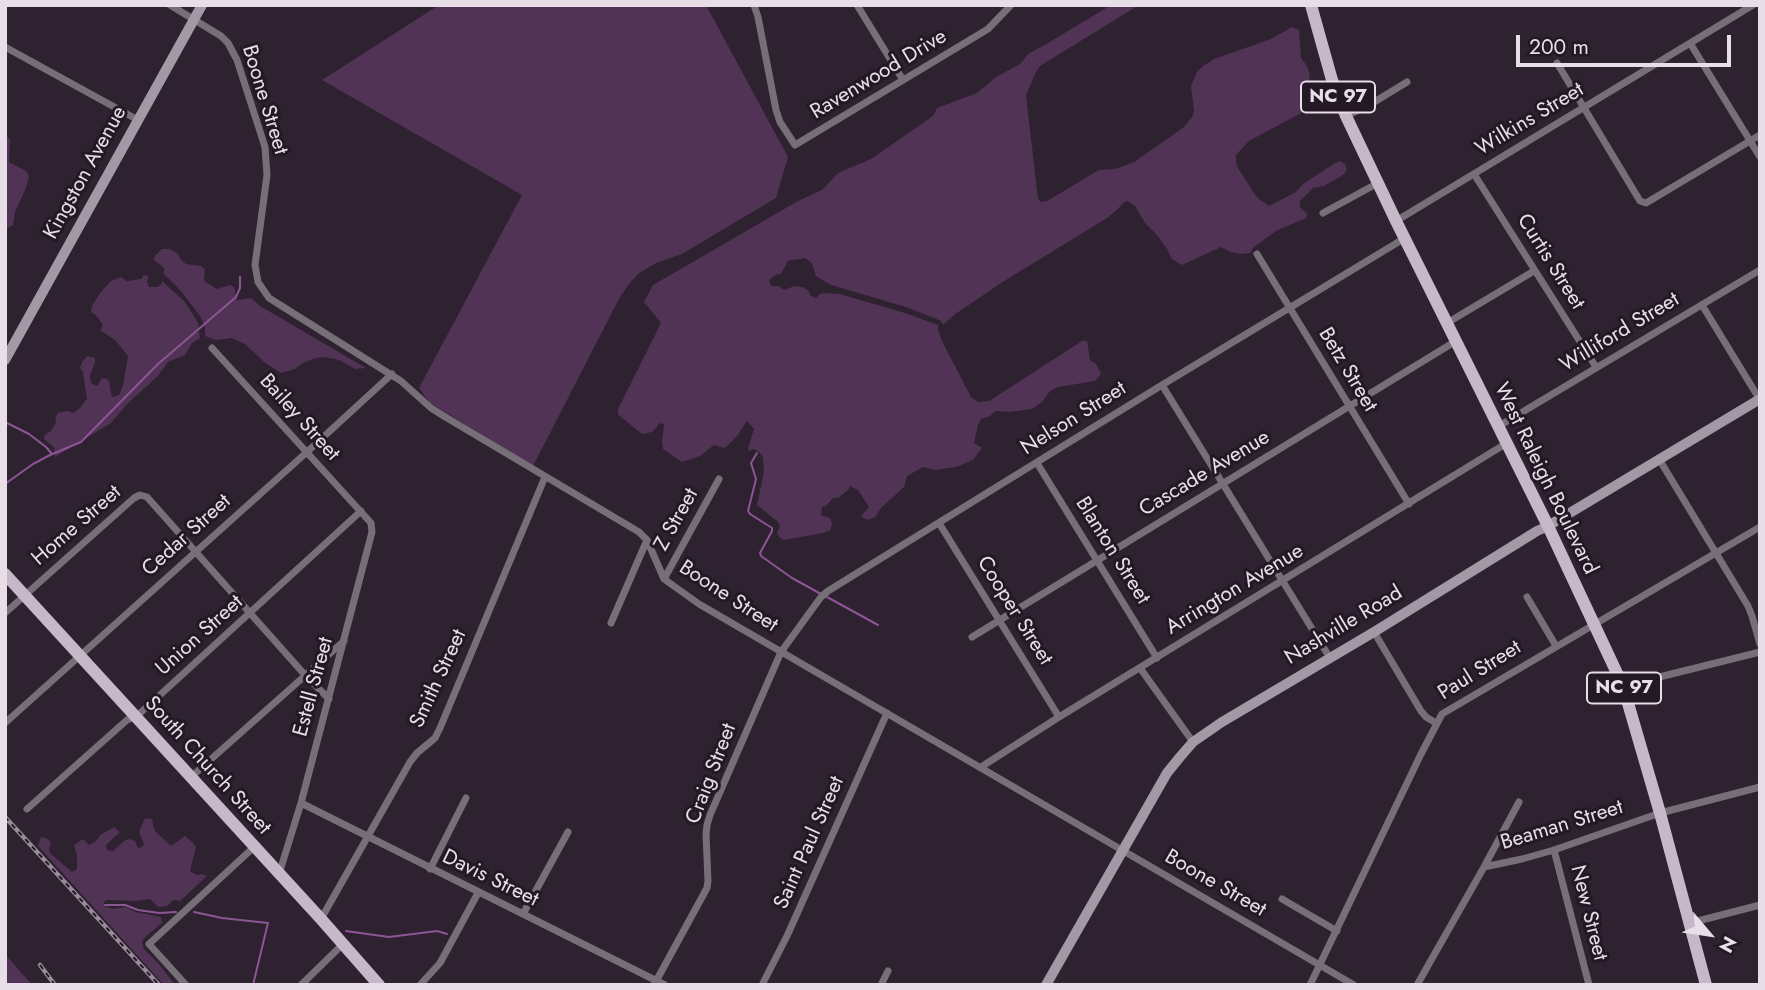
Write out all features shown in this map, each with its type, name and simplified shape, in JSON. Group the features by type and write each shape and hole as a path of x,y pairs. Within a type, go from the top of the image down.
{"main road":[{"name":"Kingston Avenue","path":"5,360 202,5"},
{"name":"West Raleigh Boulevard","path":"1311,5 1332,80 1346,116 1548,526 1623,686 1706,985"},
{"name":"Nashville Road","path":"1046,985 1167,774 1193,742 1537,531 1760,399"},
{"name":"South Church Street","path":"5,574 379,985"}],"street":[{"name":"Boone Street","path":"170,5 221,36 233,51 265,147 267,175 256,274 269,298 401,380 432,408 639,532 647,540 664,579 699,604 1354,985"},
{"name":"Ravenwood Drive","path":"754,5 776,110 780,122 795,145 988,29 1011,5"},
{"path":"857,5 903,80"},
{"name":"Wilkins Street","path":"1396,221 1753,5"},
{"path":"1690,43 1760,157"},
{"path":"5,47 138,120"},
{"path":"1556,63 1640,201 1646,203 1760,135"},
{"path":"1346,116 1407,82"},
{"name":"Curtis Street","path":"1474,174 1596,368"},
{"path":"1323,213 1378,183"},
{"name":"Nelson Street","path":"781,652 815,604 828,591 1405,239"},
{"name":"Betz Street","path":"1257,254 1409,504"},
{"name":"Williford Street","path":"1499,426 1760,270"},
{"path":"1447,323 1534,271"},
{"path":"1702,305 1760,399"},
{"name":"Cascade Avenue","path":"972,637 1456,341"},
{"name":"Bailey Street","path":"212,348 361,511"},
{"name":"Cedar Street","path":"5,723 392,374"},
{"path":"1162,385 1330,658"},
{"name":"Arrington Avenue","path":"981,767 1507,443"},
{"path":"1659,459 1748,606 1760,644"},
{"name":"Blanton Street","path":"1037,463 1157,658"},
{"name":"Smith Street","path":"321,919 410,762 435,738 545,477"},
{"name":"Z Street","path":"664,579 719,479"},
{"name":"Home Street","path":"5,613 140,495 147,497 195,552"},
{"name":"Union Street","path":"27,809 127,720 137,716 361,511"},
{"name":"Estell Street","path":"279,874 329,699 372,532 371,523 361,511"},
{"name":"Cooper Street","path":"939,523 1059,718"},
{"name":"Paul Street","path":"1310,985 1442,714 1760,527"},
{"path":"611,623 647,540"},
{"path":"195,552 304,675 329,699"},
{"path":"1527,597 1556,646"},
{"path":"1374,632 1421,710 1436,723"},
{"path":"191,777 344,641"},
{"name":"Craig Street","path":"655,983 707,888 707,825 781,652"},
{"path":"1623,686 1760,652"},
{"path":"1140,668 1193,742"},
{"name":"Saint Paul Street","path":"762,985 788,936 887,713"},
{"name":"Beaman Street","path":"1417,985 1484,867 1554,850 1660,813 1760,787"},
{"path":"430,869 466,798"},
{"path":"1484,867 1519,802"},
{"name":"Davis Street","path":"300,803 655,983 664,985"},
{"path":"523,914 568,832"},
{"path":"186,985 149,944 254,847"},
{"name":"New Street","path":"1554,850 1588,985"},
{"path":"420,985 440,963 478,893"},
{"path":"1282,899 1337,931"},
{"path":"1690,923 1760,905"},
{"path":"300,985 342,944"},
{"path":"881,985 888,971"}],"shaded area":[{"path":"439,5 706,5 788,157 776,198 682,254 656,263 639,273 629,284 533,466 429,402 419,388 522,195 322,80"},
{"path":"1111,5 1139,5 1040,66 1026,95 1038,199 1041,202 1047,201 1099,170 1115,169 1134,162 1185,126 1192,117 1194,111 1191,86 1202,67 1214,59 1271,39 1292,27 1299,30 1301,58 1307,66 1309,80 1317,92 1318,100 1311,110 1249,141 1236,155 1236,162 1254,193 1269,206 1296,192 1303,184 1335,163 1340,161 1345,164 1347,170 1343,175 1324,186 1313,188 1300,201 1300,207 1307,214 1306,218 1276,231 1250,253 1230,252 1221,247 1182,265 1172,259 1135,206 1127,201 1107,218 1001,283 943,325 941,321 906,307 831,285 816,276 812,263 805,258 788,261 781,274 769,280 771,286 785,290 794,286 802,287 816,298 825,293 840,294 938,325 942,341 971,397 978,402 989,401 1082,341 1087,341 1090,360 1096,364 1101,374 1095,381 1058,387 1050,391 1042,402 1032,409 996,411 981,419 974,443 982,448 973,460 956,467 935,470 923,467 907,476 904,487 875,517 867,520 861,516 869,507 858,490 850,486 838,498 833,498 822,507 821,515 830,518 832,523 830,531 823,533 784,540 777,533 780,526 778,522 757,505 764,472 763,457 754,449 749,451 754,429 747,421 725,448 714,445 700,456 682,462 663,449 664,424 660,423 652,432 642,434 618,414 618,409 661,323 644,302 653,285 798,201 822,190 838,173 871,159 933,116 937,108 977,93 996,77 1020,64 1028,54"},
{"path":"5,134 10,140 9,162 26,171 29,176 15,212 13,225 5,229"},
{"path":"162,249 170,249 178,254 186,264 201,266 205,269 204,281 217,289 230,285 234,287 237,300 251,298 260,306 366,368 355,369 339,360 325,357 316,358 281,373 245,344 232,338 216,340 205,336 200,316 163,273 165,269 154,260"},
{"path":"144,275 149,276 149,287 157,287 162,281 185,302 198,323 200,338 192,343 185,355 168,362 158,376 128,403 111,423 55,457 54,447 44,439 45,435 56,423 58,413 74,413 87,399 80,368 87,356 95,358 91,383 97,386 102,378 107,379 112,397 119,395 123,385 128,356 115,340 100,330 103,325 91,312 92,306 111,281 121,277 127,281 141,279"},
{"path":"145,818 152,819 154,830 171,846 185,836 192,842 196,847 190,871 207,876 180,901 173,900 167,906 158,907 150,899 107,900 104,906 113,909 125,907 161,917 162,923 142,942 144,949 175,985 164,985 38,846 41,837 48,839 51,843 51,854 72,872 77,869 74,845 83,839 89,845 114,827 120,832 106,845 107,850 113,851 129,839 135,841 138,848 142,847 144,844 139,832"},
{"path":"6,955 32,985 5,985"}],"waterway":[{"path":"5,484 33,464 81,442 158,364 236,297 240,288 240,277"},
{"path":"5,422 29,434 52,454"},
{"path":"757,453 751,463 756,479 748,511 772,528 761,556 821,594"},
{"path":"827,597 878,625"},
{"path":"105,905 125,905 159,913 176,912"},
{"path":"194,912 268,923 253,985"},
{"path":"346,931 389,937 437,931 447,934"}],"railway":[{"path":"5,817 159,985"},
{"path":"40,965 55,985"}]}
